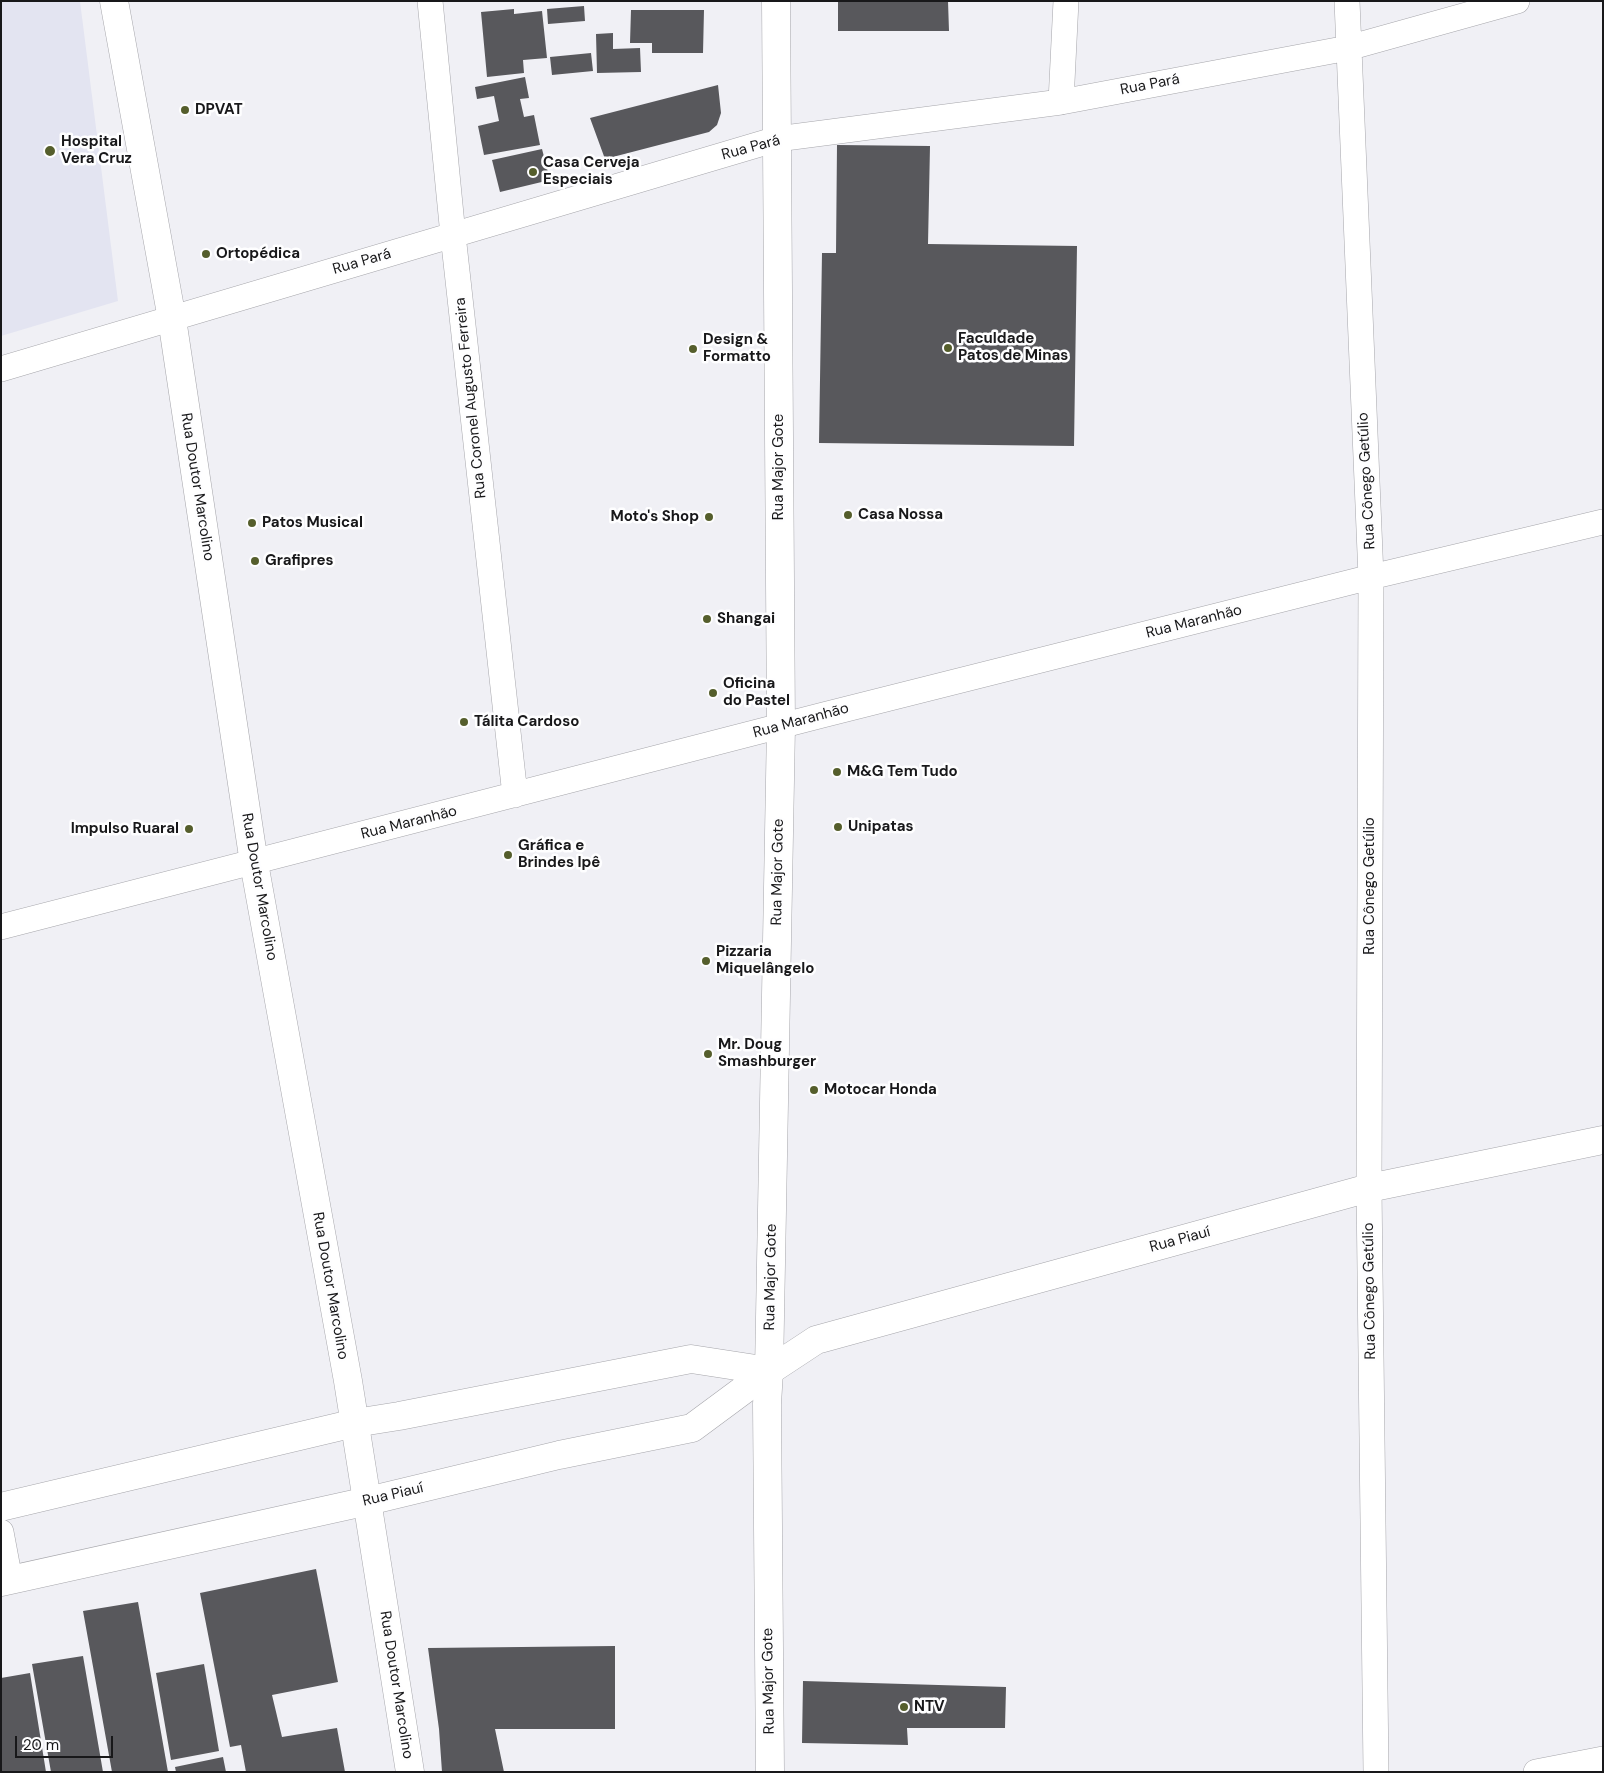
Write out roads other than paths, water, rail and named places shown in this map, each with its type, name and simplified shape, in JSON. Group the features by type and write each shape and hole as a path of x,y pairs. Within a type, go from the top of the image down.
{"main road":[{"name":"Rua Doutor Marcolino","path":"114,1 172,318 254,863 355,1423 410,1772"},
{"name":"Rua Major Gote","path":"770,1772 767,1414 781,726 776,1"},
{"name":"Rua Piauí","path":"6,1581 368,1501 559,1455 692,1428 769,1371 816,1340 1369,1188 1603,1140"},
{"path":"1,1507 355,1423 691,1359 769,1371"}],"street":[{"name":"Rua Coronel Augusto Ferreira","path":"430,1 453,235 515,795"},
{"path":"1061,102 1066,1"},
{"name":"Rua Cônego Getúlio","path":"1347,1 1371,577 1369,1188 1376,1772"},
{"name":"Rua Pará","path":"1,369 777,139 1061,102 1348,48 1517,1"},
{"name":"Rua Maranhão","path":"1,927 781,726 1371,577 1603,522"},
{"path":"1,1532 6,1581"},
{"path":"1536,1772 1595,1764"}],"place":[{"name":"DPVAT","path":"185,110"},
{"name":"Hospital Vera Cruz","path":"50,151"},
{"name":"Casa Cerveja Especiais","path":"533,172"},
{"name":"Ortopédica","path":"206,254"},
{"name":"Faculdade Patos de Minas","path":"948,348"},
{"name":"Design & Formatto","path":"693,349"},
{"name":"Casa Nossa","path":"848,515"},
{"name":"Moto's Shop","path":"709,517"},
{"name":"Patos Musical","path":"252,523"},
{"name":"Grafipres","path":"255,561"},
{"name":"Shangai","path":"707,619"},
{"name":"Oficina do Pastel","path":"713,693"},
{"name":"Tálita Cardoso","path":"464,722"},
{"name":"M&G Tem Tudo","path":"837,772"},
{"name":"Unipatas","path":"838,827"},
{"name":"Impulso Ruaral","path":"189,829"},
{"name":"Gráfica e Brindes Ipê","path":"508,855"},
{"name":"Pizzaria Miquelângelo","path":"706,961"},
{"name":"Mr. Doug Smashburger","path":"708,1054"},
{"name":"Motocar Honda","path":"814,1090"},
{"name":"NTV","path":"904,1707"}]}
